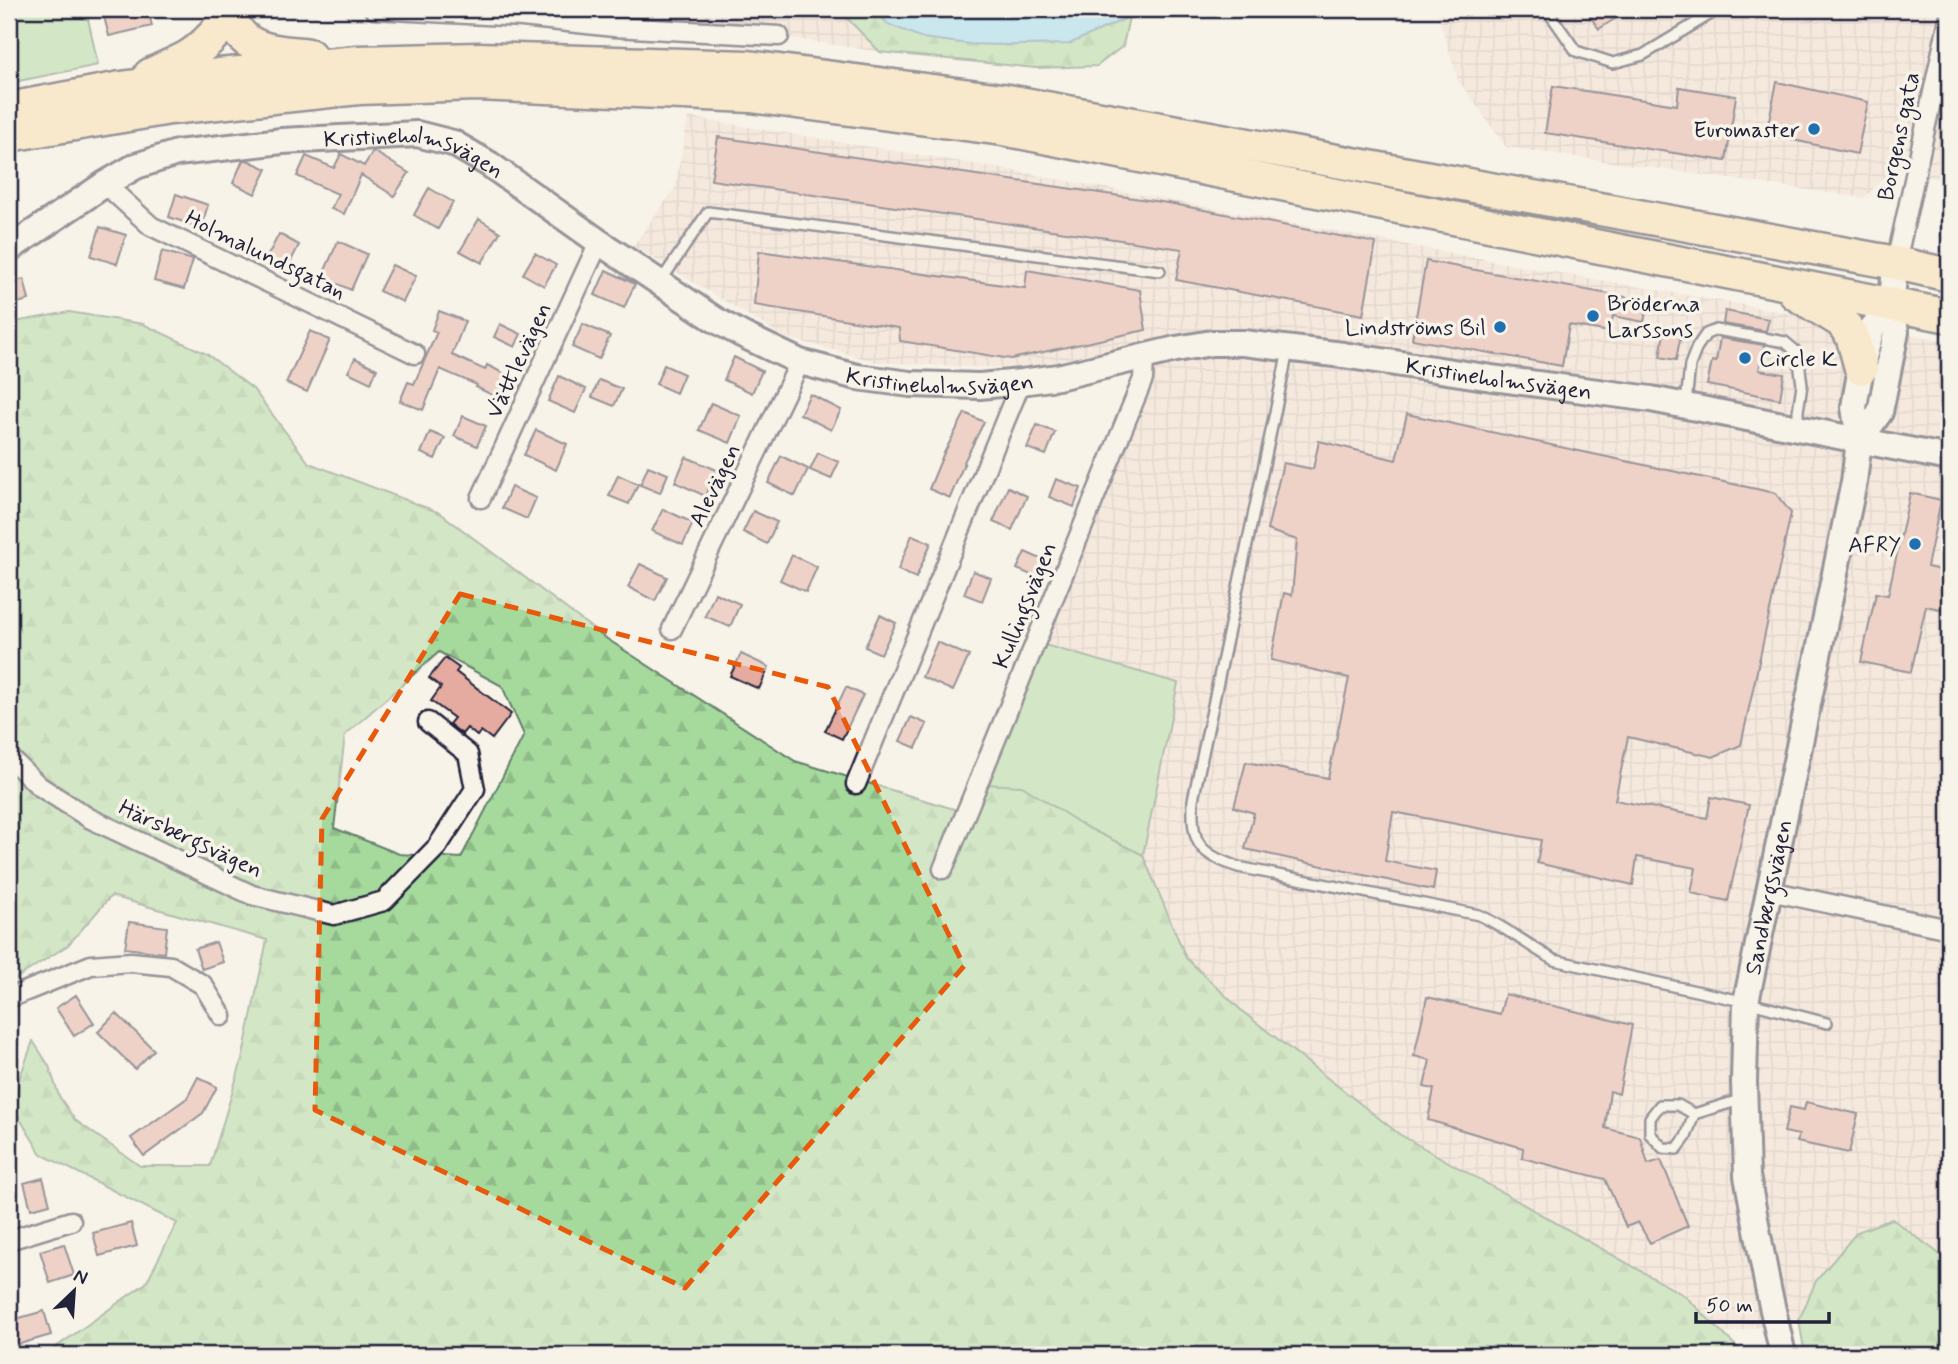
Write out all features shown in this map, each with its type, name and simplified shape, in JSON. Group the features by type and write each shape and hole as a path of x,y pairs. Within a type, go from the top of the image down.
{"highway":[{"path":"121,88 188,57 211,37 229,13 242,36 253,45 358,62"},
{"path":"9,109 121,88 218,75 358,62 479,59 735,67 1002,100 1896,263 1949,275"},
{"path":"9,135 170,108 359,88 475,84 751,96 1003,129 1949,316"},
{"path":"1777,281 1841,321 1852,335 1861,368"}],"street":[{"path":"374,9 779,36"},
{"name":"Borgens gata","path":"1896,263 1949,19"},
{"name":"Kristineholmsvägen","path":"9,249 136,166 177,153 282,141 416,134 453,143 489,164 714,319 800,362 857,377 910,384 980,386 1058,377 1212,343 1243,342 1686,405 1949,458"},
{"name":"Holmalundsgatan","path":"105,184 151,226 415,354"},
{"name":"Vättlevägen","path":"481,498 599,242"},
{"name":"Sandbergsvägen","path":"1859,441 1880,412 1896,332 1891,304 1896,263"},
{"name":"Sandbergsvägen","path":"1783,1355 1747,1176 1744,1099 1746,1002 1854,482 1859,441 1854,407 1861,368 1872,327 1891,304"},
{"name":"Kullingsvägen","path":"943,869 1143,379 1144,357"},
{"name":"Alevägen","path":"672,629 800,362"},
{"path":"856,784 1021,382"},
{"name":"Härsbergsvägen","path":"9,757 38,786 89,818 252,895 334,915 384,901 437,848 475,789 468,754 428,722"},
{"path":"1770,891 1949,929"},
{"path":"9,998 91,965 145,963 171,966 203,985 222,1016"},
{"path":"9,1240 71,1221"}],"lane":[{"path":"1548,11 1576,51 1613,63 1643,55 1719,9"},
{"path":"660,282 708,212 1160,271"},
{"path":"1686,405 1690,365 1706,334 1716,330 1785,342 1798,353 1802,385 1798,428"},
{"path":"1289,348 1194,800 1192,826 1196,841 1213,858 1238,867 1479,915 1554,960 1746,1002 1826,1023"},
{"path":"1694,1114 1686,1137 1677,1149 1662,1148 1650,1134 1650,1118 1660,1105 1678,1105 1694,1114 1744,1099"}],"highlighted area":[{"path":"460,594 828,687 964,966 685,1288 315,1110 322,819"}],"shaded area":[{"path":"501,9 838,9 880,52 681,21"},
{"path":"1436,9 1949,9 1949,197 1943,180 1894,168 1864,198 1506,147 1458,80"},
{"path":"688,117 999,168 1520,266 1949,341 1949,1261 1892,1220 1857,1232 1816,1281 1799,1320 1722,1334 1685,1296 1399,1134 1243,1012 1186,958 1143,855 1178,683 1041,644 1142,389 1147,341 1026,368 877,362 784,337 633,246 675,188"}],"green space":[{"path":"25,9 86,9 98,65 9,83 9,16"},
{"path":"838,9 874,9 888,24 923,38 970,44 1069,44 1129,17 1123,46 1097,66 1036,68 880,52"},
{"path":"924,9 1022,9 962,14"},
{"path":"69,312 143,324 207,354 253,389 309,463 440,513 601,635 795,761 964,812 985,784 1022,786 1084,826 1143,855 1186,958 1243,1012 1399,1134 1685,1296 1745,1355 38,1355 52,1350 146,1283 177,1223 41,1154 14,1109 19,1080 33,1041 49,1066 59,1096 75,1120 140,1166 210,1166 242,1060 267,940 111,896 68,945 9,983 9,323","holes":["439,652 502,686 524,735 461,858 399,854 334,828 345,735"]},
{"path":"1041,644 1178,683 1143,855 1084,826 985,784"},
{"path":"1892,1219 1949,1261 1949,1355 1805,1355 1799,1320 1816,1281 1857,1232"}],"water":[{"path":"874,9 924,9 962,14 1022,9 1146,9 1069,44 1014,45 970,44 923,38 888,24"}],"building":[{"path":"102,9 148,9 152,26 109,36"},
{"path":"1585,9 1630,9 1599,29"},
{"path":"1777,82 1868,102 1857,154 1766,134"},
{"path":"1553,86 1677,105 1679,87 1736,96 1726,161 1545,133"},
{"path":"718,137 1168,203 1376,243 1363,315 1176,280 1182,249 711,180"},
{"path":"373,151 409,173 394,196 361,175 344,214 331,209 338,194 297,176 306,156 334,168 341,154 364,166"},
{"path":"243,160 267,169 255,194 233,183"},
{"path":"429,188 453,202 438,229 414,215"},
{"path":"176,194 208,205 201,228 169,217"},
{"path":"479,219 500,232 482,263 460,251"},
{"path":"100,227 126,235 117,264 91,256"},
{"path":"279,234 299,245 287,269 266,259"},
{"path":"338,241 367,254 351,290 322,277"},
{"path":"162,251 193,260 184,289 154,281"},
{"path":"759,251 1025,288 1027,270 1140,290 1146,330 1011,359 900,341 899,328 754,305"},
{"path":"535,253 556,265 544,286 523,274"},
{"path":"1426,261 1648,301 1644,322 1613,316 1610,332 1569,325 1562,366 1412,339"},
{"path":"392,265 416,276 403,302 379,291"},
{"path":"606,270 635,284 624,308 595,295"},
{"path":"24,279 29,300 9,305 9,283"},
{"path":"439,311 465,321 452,355 485,370 487,365 511,377 500,399 476,387 477,385 440,369 423,410 400,401 408,382 414,384 437,332 432,330"},
{"path":"1725,311 1769,319 1766,331 1723,324"},
{"path":"500,324 521,334 515,347 494,337"},
{"path":"583,324 610,336 599,359 572,347"},
{"path":"1665,326 1682,329 1676,360 1660,357"},
{"path":"310,331 329,342 307,392 286,383"},
{"path":"1720,338 1764,345 1759,370 1784,374 1780,399 1707,385 1712,361 1716,362"},
{"path":"734,357 762,371 752,393 724,380"},
{"path":"355,358 377,369 371,383 348,372"},
{"path":"664,365 684,374 676,393 656,384"},
{"path":"559,376 586,389 575,413 548,401"},
{"path":"599,380 622,389 614,406 592,397"},
{"path":"810,394 841,410 831,430 800,414"},
{"path":"711,403 741,416 730,443 699,430"},
{"path":"965,413 984,422 950,498 929,489"},
{"path":"1407,414 1775,493 1791,513 1741,745 1713,757 1628,737 1615,800 1707,818 1711,797 1749,805 1728,901 1691,893 1696,868 1637,857 1633,885 1537,863 1541,840 1393,812 1385,861 1436,871 1433,890 1245,849 1254,813 1234,807 1246,762 1328,778 1349,678 1271,660 1284,593 1292,595 1297,540 1267,530 1283,463 1313,469 1319,441 1396,460"},
{"path":"463,416 486,426 477,446 454,436"},
{"path":"1037,425 1055,432 1046,455 1027,448"},
{"path":"536,430 567,444 556,470 524,455"},
{"path":"430,432 445,438 435,459 421,453"},
{"path":"818,453 839,462 831,479 810,470"},
{"path":"781,456 808,469 795,496 768,483"},
{"path":"686,457 717,470 705,496 675,482"},
{"path":"648,466 668,474 660,493 640,485"},
{"path":"618,475 638,484 629,504 609,496"},
{"path":"1056,479 1081,488 1074,507 1049,497"},
{"path":"511,487 536,498 527,519 502,508"},
{"path":"1008,487 1027,496 1012,530 993,522"},
{"path":"1910,493 1941,500 1927,567 1949,572 1949,611 1926,606 1911,672 1861,662 1876,593 1888,595"},
{"path":"663,509 693,523 683,545 652,531"},
{"path":"753,511 777,522 767,544 743,532"},
{"path":"912,535 931,543 916,578 898,570"},
{"path":"1025,552 1050,563 1043,580 1017,569"},
{"path":"792,555 817,567 806,592 780,580"},
{"path":"640,564 667,577 655,601 628,587"},
{"path":"973,571 991,578 982,601 964,594"},
{"path":"715,593 740,604 730,627 705,616"},
{"path":"880,615 896,623 881,654 865,647"},
{"path":"937,642 969,656 953,691 922,677"},
{"path":"741,654 769,667 759,689 730,676"},
{"path":"445,658 459,668 456,672 511,714 492,739 481,731 477,736 467,728 462,734 449,724 454,718 431,701 441,687 429,678"},
{"path":"846,687 863,695 842,739 825,731"},
{"path":"911,717 927,724 916,748 900,741"},
{"path":"129,922 167,927 164,953 125,948"},
{"path":"216,942 223,962 202,969 195,949"},
{"path":"1505,994 1632,1025 1619,1094 1610,1091 1605,1128 1640,1137 1648,1164 1661,1160 1688,1226 1650,1243 1638,1222 1626,1227 1605,1179 1522,1158 1523,1148 1428,1120 1434,1089 1424,1087 1430,1060 1414,1056 1427,997 1500,1014"},
{"path":"76,995 94,1023 74,1036 56,1008"},
{"path":"116,1013 154,1050 135,1069 98,1032"},
{"path":"198,1077 217,1087 203,1113 144,1156 131,1138 187,1098"},
{"path":"1806,1102 1858,1114 1849,1153 1797,1142 1799,1135 1784,1132 1790,1107 1804,1110"},
{"path":"43,1178 50,1204 31,1209 24,1183"},
{"path":"131,1223 137,1246 99,1256 93,1233"},
{"path":"64,1244 74,1275 50,1283 40,1251"},
{"path":"44,1311 51,1335 9,1347 9,1321"}],"place":[{"name":"Euromaster","path":"1814,129"},
{"name":"Bröderna Larssons","path":"1593,316"},
{"name":"Lindströms Bil","path":"1500,327"},
{"name":"Circle K","path":"1745,358"},
{"name":"AFRY","path":"1915,544"}]}
